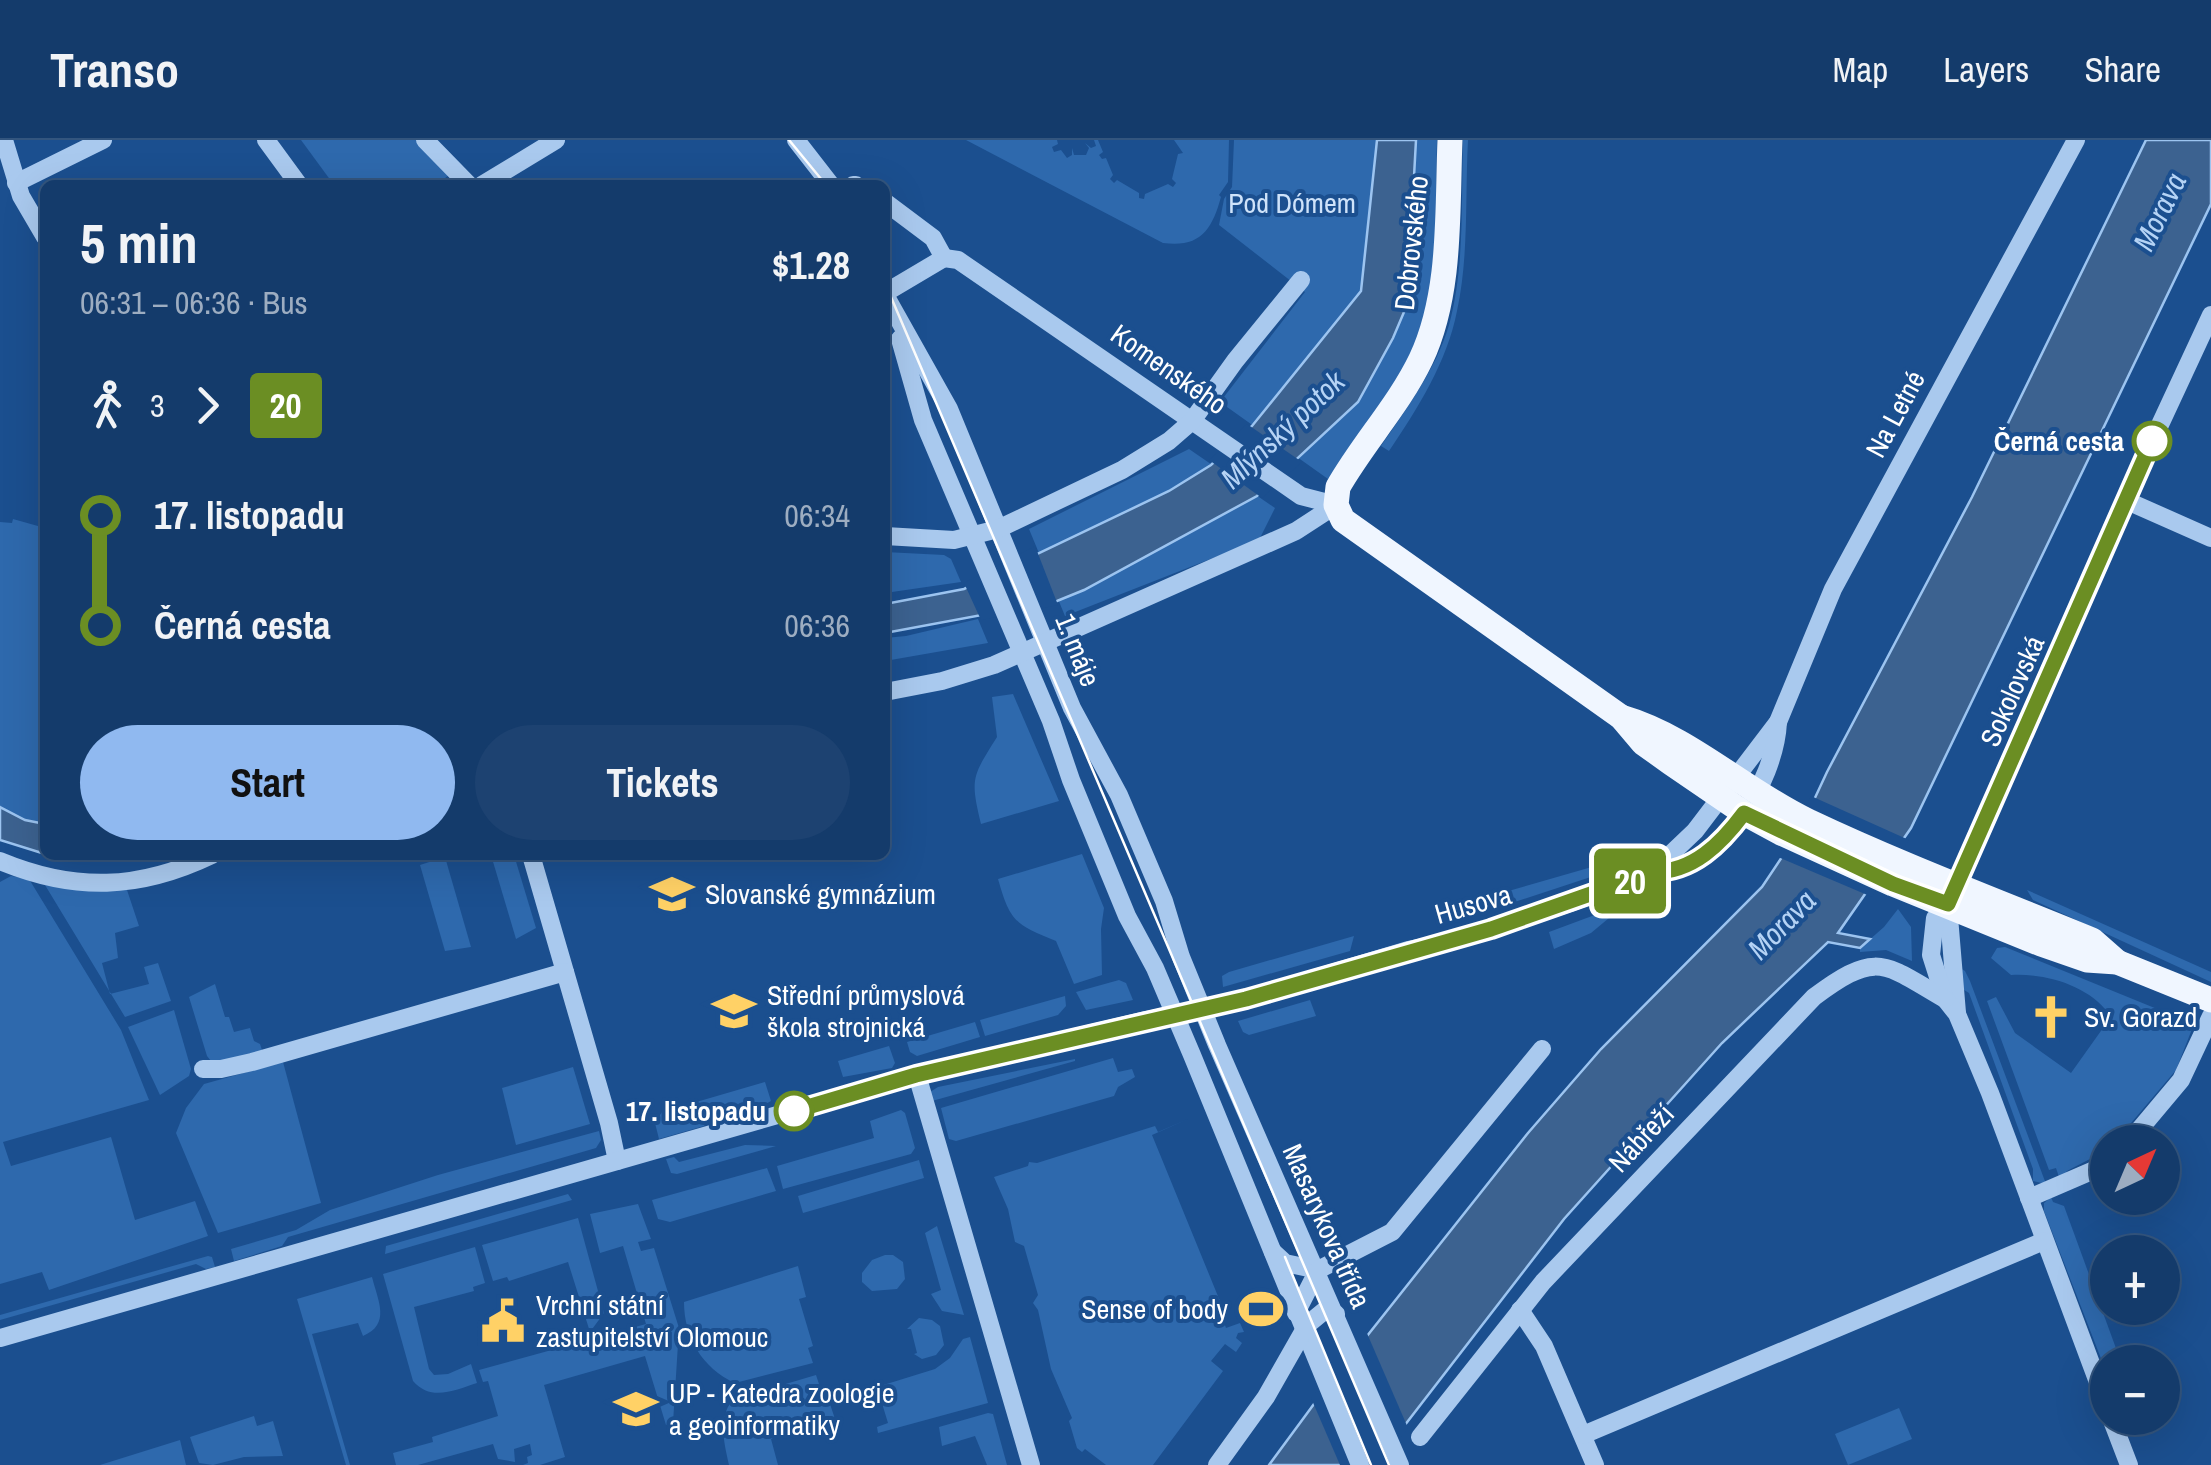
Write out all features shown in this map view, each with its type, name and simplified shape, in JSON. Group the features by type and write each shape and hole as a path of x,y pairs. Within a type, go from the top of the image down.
{"main road":[{"name":"Dobrovského","path":"1336,505 1340,484 1407,384 1436,320 1446,234 1450,140"},
{"name":"Komenského","path":"1336,505 1350,526 1621,717 1644,743 1747,801 1798,841 1918,881"},
{"path":"1747,801 1807,820 1918,881 1952,895 2092,940 2117,962 2211,1000"}],"street":[{"path":"4,140 16,183 40,229"},
{"path":"16,183 103,140"},
{"path":"266,140 295,180"},
{"path":"425,140 464,180"},
{"path":"490,180 556,140"},
{"path":"796,140 827,180"},
{"name":"Na Letné","path":"1747,801 1840,575 2076,140"},
{"name":"Komenského","path":"890,206 933,238 944,258 958,260 1290,488 1314,501 1336,505"},
{"path":"890,291 944,258"},
{"path":"890,536 976,542 1001,534 1169,441 1192,421 1301,280"},
{"name":"Sokolovská","path":"1952,895 2125,500 2211,315"},
{"name":"1. máje","path":"890,318 949,409 1086,738 1119,795 1164,901 1189,1012"},
{"name":"1. máje","path":"890,319 924,420 1127,916 1189,1012"},
{"path":"2125,500 2211,538"},
{"path":"890,691 978,672 1018,645 1296,530 1336,505"},
{"name":"Husova","path":"1189,1012 1472,935 1653,872 1672,872 1702,856 1729,832 1747,801"},
{"name":"Husova","path":"1653,872 1695,832 1747,801"},
{"path":"0,861 33,874 73,881 134,882 163,876 200,860"},
{"path":"532,860 617,1162"},
{"path":"1952,895 1951,1006 2090,1362"},
{"name":"Nábřeží","path":"1420,1436 1542,1282 1822,990 1875,964 1890,967 1951,1006"},
{"path":"203,1069 252,1062 565,972"},
{"path":"0,1338 916,1075 1189,1012 1272,1250 1360,1465"},
{"name":"Masarykova třída","path":"1189,1012 1325,1266 1334,1312 1399,1461"},
{"path":"2144,1125 2181,1080 2211,1016"},
{"path":"1272,1250 1285,1263 1325,1266 1392,1232 1542,1048"},
{"path":"916,1075 1030,1465"},
{"path":"2028,1198 2090,1172"},
{"path":"1583,1435 2044,1241"},
{"path":"1296,1313 1325,1266"},
{"path":"1520,1310 1544,1346 1595,1465"},
{"path":"1217,1465 1318,1314 1334,1312"},
{"path":"2118,1435 2129,1465"}],"green space":[{"path":"301,140 416,140 449,175 442,180 330,180"},
{"path":"966,140 1057,140 1058,144 1052,147 1054,152 1061,150 1067,158 1072,155 1072,148 1074,155 1086,155 1089,148 1085,143 1091,148 1096,146 1094,140 1098,140 1103,152 1099,155 1106,158 1113,175 1110,179 1144,199 1145,194 1176,183 1172,179 1178,154 1183,153 1174,140 1229,140 1228,182 1219,195 1213,219 1202,234 1186,243 1163,243"},
{"name":"Pod Dómem","path":"1234,140 1437,140 1433,265 1419,338 1391,394 1328,479 1220,402 1305,292 1219,225 1224,199 1232,187"},
{"path":"1463,140 1468,140 1466,226 1457,311 1439,366 1389,451 1381,446 1429,373 1449,325 1460,257"},
{"path":"1189,449 1275,508 1259,540 1065,616 1029,529"},
{"path":"13,519 40,527 40,823 0,807 0,522 12,523"},
{"path":"890,552 944,555 951,559 961,582 890,592"},
{"path":"978,619 988,643 890,660 890,638"},
{"path":"1013,694 1059,801 981,824 975,787 978,770 997,737 992,697"},
{"path":"1082,854 1104,908 1102,975 1074,984 1056,941 1016,920 998,879"},
{"path":"1630,856 1634,861 1612,870 1460,920 1454,918 1449,908"},
{"path":"446,860 471,947 445,951 420,865"},
{"path":"492,860 516,860 536,928 516,939"},
{"path":"11,876 29,879 121,1030 149,1100 3,1142 11,1166 111,1137 135,1220 195,1201 208,1236 49,1290 42,1272 0,1284 0,882"},
{"path":"45,885 127,890 139,926 115,933 118,958 102,963 109,991"},
{"path":"2027,890 2211,972 2211,982 2033,900"},
{"path":"1627,903 1591,933 1554,949 1549,932"},
{"path":"1898,909 1911,927 1912,961 1886,950 1860,952 1860,948"},
{"path":"1354,936 1350,951 1223,987 1222,976 1229,972"},
{"path":"2005,947 2194,1024 2176,1070 2129,1125 2090,1125 2090,1159 2067,1171 2060,1180 2056,1168 2049,1170 1987,1001 1996,997 2015,1033 2071,1073 2109,1014 2078,988 2038,976 2011,975 1991,958 1997,948"},
{"path":"158,963 171,1001 125,1017 111,994 149,984 144,967"},
{"path":"1957,966 1970,981 2046,1184 2033,1181 2033,1169 1969,993 1961,988"},
{"path":"1119,980 1126,983 1133,1000 1086,1010 1076,992"},
{"path":"215,984 234,1032 250,1028 263,1053 225,1063 211,1061 207,1056 189,997"},
{"path":"1065,996 1066,1006 1058,1015 985,1036 980,1020"},
{"path":"1310,1000 1316,1016 1249,1035 1238,1021"},
{"path":"174,1010 191,1069 189,1076 160,1095 128,1027"},
{"path":"975,1022 980,1037 917,1056 910,1052 907,1042"},
{"path":"889,1046 895,1063 892,1068 843,1077 838,1061"},
{"path":"1113,1058 1118,1072 1132,1069 1135,1077 1118,1087 1114,1096 956,1141 949,1139 941,1108"},
{"path":"1075,1059 932,1101 930,1092 938,1087"},
{"path":"283,1062 321,1203 218,1233 176,1133 186,1108 204,1084"},
{"path":"573,1067 590,1124 516,1145 502,1088"},
{"path":"765,1082 771,1101 753,1111 742,1106 709,1116 704,1126 659,1139 655,1123 662,1112"},
{"path":"901,1110 915,1148 911,1154 783,1189 777,1166 874,1138 870,1121"},
{"path":"1188,1119 1152,1135 1222,1306 1219,1308 1226,1328 1240,1323 1244,1332 1236,1338 1242,1343 1236,1352 1225,1344 1211,1361 1223,1371 1153,1465 1106,1465 1085,1449 1082,1452 1077,1448 1069,1421 1072,1418 1051,1369 1033,1303 1038,1295 1024,1246 1015,1242 1008,1209 994,1177 1028,1166 1029,1162 1037,1163 1155,1126 1158,1132"},
{"path":"599,1131 601,1140 596,1148 288,1237 282,1246 234,1261 231,1249 296,1230 330,1210 438,1175"},
{"path":"745,1145 776,1146 677,1174 671,1173 666,1159 674,1157 679,1162"},
{"path":"919,1160 924,1178 803,1213 798,1196"},
{"path":"767,1168 776,1191 670,1222 658,1219 652,1200"},
{"path":"568,1194 572,1200 385,1254 386,1246"},
{"path":"2051,1197 2064,1206 2090,1277 2090,1325 2107,1325 2115,1345 2096,1345 2044,1203"},
{"path":"638,1204 651,1239 638,1242 641,1251 654,1248 679,1328 673,1423 666,1425 645,1356 544,1385 565,1457 540,1465 523,1465 532,1455 530,1444 514,1449 515,1462 498,1459 493,1444 418,1465 396,1465 393,1453 498,1416 488,1381 483,1382 479,1370 646,1324 623,1246 600,1253 590,1214"},
{"path":"578,1218 604,1313 590,1332 568,1262 509,1281 507,1277 493,1281 482,1245"},
{"path":"937,1226 964,1315 942,1311 931,1294 941,1290 925,1233"},
{"path":"475,1247 485,1283 473,1287 474,1291 414,1307 429,1369 434,1375 448,1374 471,1364 477,1383 444,1393 428,1391 413,1381 383,1274"},
{"path":"885,1255 903,1262 905,1279 897,1289 872,1291 862,1282 862,1273 872,1260"},
{"path":"208,1256 215,1267 206,1269 196,1264 0,1320 0,1315"},
{"path":"798,1266 806,1297 799,1299 813,1346 808,1348 813,1363 735,1383 723,1377 704,1360 691,1339 684,1302"},
{"path":"372,1277 380,1318 372,1331 363,1336 358,1323 312,1334 350,1465 346,1465 297,1299"},
{"path":"919,1318 940,1326 944,1345 936,1355 922,1359 914,1354 917,1353 911,1329 907,1329"},
{"path":"970,1337 988,1403 878,1433 877,1427 888,1423 877,1387 935,1369 950,1358 963,1339"},
{"path":"816,1375 835,1419 771,1439 778,1465 729,1465 724,1423 732,1400"},
{"path":"1899,1408 1912,1439 1848,1465 1835,1434"},
{"path":"993,1414 1007,1465 987,1465 975,1436 942,1446 939,1427"},
{"path":"254,1416 257,1426 273,1421 283,1456 244,1457 213,1465 199,1463 190,1437"},
{"path":"180,1440 186,1465 100,1465"}],"water":[{"name":"Mlýnský potok","path":"1377,140 1416,140 1407,305 1358,402 1257,496 1084,590 1057,601 890,632 890,603 964,589 1169,491 1211,465 1252,426 1361,291"},
{"name":"Morava","path":"2146,140 2211,140 2211,204 1911,828 1838,933 1870,939 1860,948 1828,942 1722,1043 1564,1219 1374,1465 1269,1465 1528,1133 1601,1049 1762,887 1800,830 1972,497"},
{"path":"0,807 40,823 40,852 0,840"}],"pier":[{"path":"1247,424 1302,462 1262,498 1209,460"},
{"path":"1035,546 1058,605 981,620 964,583"},
{"path":"1811,796 1909,840 1872,897 1778,857"},
{"path":"1366,1331 1408,1428 1380,1465 1340,1465 1311,1398"}],"tram line":[{"path":"789,140 822,180"},
{"path":"890,295 1389,1465"},
{"path":"1285,1257 1371,1465"}],"bus line":[{"name":"20","path":"794,1111 916,1075 1226,1004 1491,929 1653,872 1672,872 1711,850 1744,813 1893,884 1948,904 2152,441"}],"place":[{"name":"Černá cesta","path":"2152,441"},
{"name":"Slovanské gymnázium","path":"672,894"},
{"name":"Střední průmyslová škola strojnická","path":"734,1011"},
{"name":"Sv. Gorazd","path":"2051,1017"},
{"name":"17. listopadu","path":"794,1111"},
{"name":"Sense of body","path":"1261,1309"},
{"name":"Vrchní státní zastupitelství Olomouc","path":"503,1321"},
{"name":"UP - Katedra zoologie a geoinformatiky","path":"636,1409"}]}
